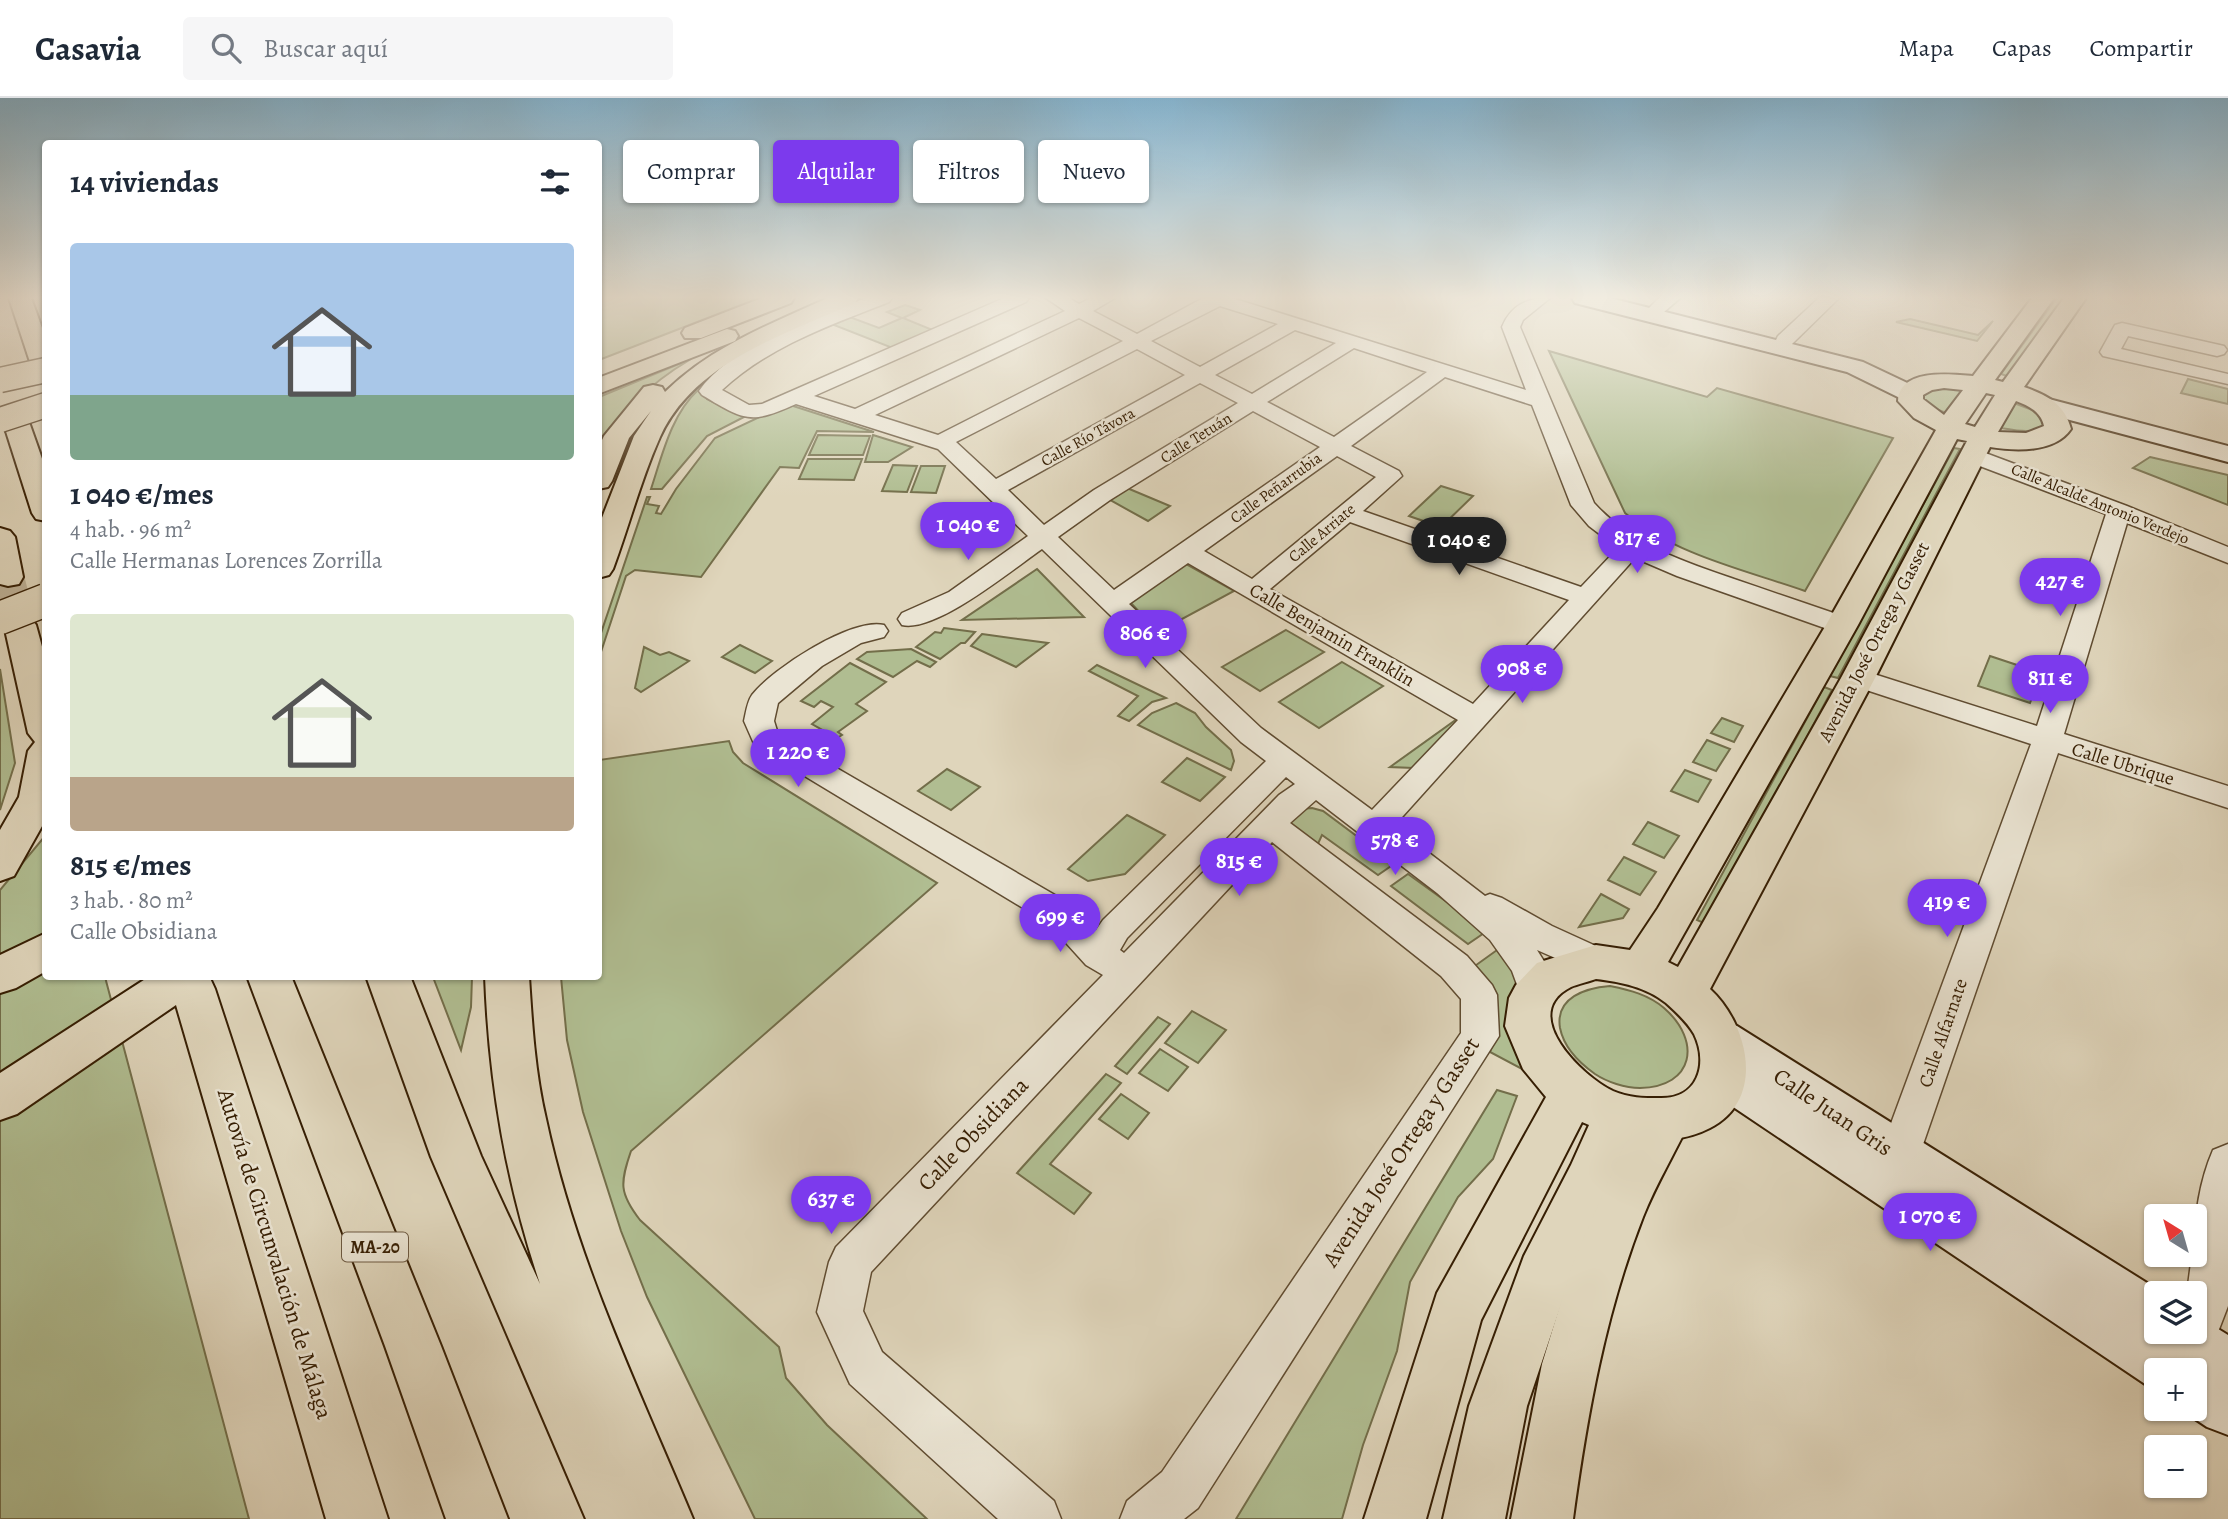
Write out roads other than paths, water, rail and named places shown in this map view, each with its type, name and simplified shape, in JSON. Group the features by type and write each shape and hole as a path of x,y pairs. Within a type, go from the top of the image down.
{"main road":[{"path":"602,385 655,364"},
{"path":"602,472 617,436 648,396 690,364"},
{"path":"602,558 647,436 670,401 712,364"},
{"path":"1844,364 1911,394"},
{"path":"1879,364 1944,381"},
{"name":"Avenida José Ortega y Gasset","path":"1640,970 1673,919 1842,625 1949,428 1993,364"},
{"name":"Avenida José Ortega y Gasset","path":"1685,994 1858,678 1977,446 2028,364"},
{"path":"4,394 42,368"},
{"path":"2228,454 2045,406 2010,390 1979,383 1928,383 1917,387 1911,394 1911,401 1917,410 1977,446 2052,435 2156,448 2228,464"},
{"path":"4,394 42,404"},
{"path":"4,394 42,502"},
{"path":"2045,406 2059,422 2058,429 2052,435"},
{"path":"0,537 4,585 42,578"},
{"path":"42,602 10,622 42,721"},
{"path":"0,866 38,797 42,774"},
{"path":"0,976 42,952"},
{"path":"1596,962 1640,970 1664,980 1700,1008 1723,1058 1710,1103 1679,1118 1619,1109 1551,1074 1536,1052 1528,1030 1528,1009 1536,991 1550,976 1571,966 1596,962"},
{"name":"MA-20","path":"271,980 413,1346 477,1519"},
{"path":"390,980 456,1157 617,1519"},
{"path":"507,980 507,1014 515,1092 541,1204 583,1335 662,1519"},
{"path":"0,1099 189,983"},
{"name":"Autovía de Circunvalación de Málaga","path":"189,983 357,1519"},
{"name":"Calle Juan Gris","path":"1723,1058 1899,1156 2186,1354 2228,1406"},
{"name":"Calle Juan Gris","path":"1723,1058 2186,1354"},
{"path":"1395,1519 1456,1312 1619,1109"},
{"path":"1474,1519 1498,1406 1506,1381 1551,1256 1591,1178 1619,1109"},
{"path":"1542,1519 1555,1426 1580,1323 1640,1162 1619,1109"}],"street":[{"path":"742,364 709,391 745,412 754,413 798,398 873,364"},
{"path":"857,416 967,364"},
{"path":"940,442 1091,364"},
{"path":"1178,364 1335,446"},
{"name":"Calle Río Távora","path":"994,489 1218,364"},
{"name":"Calle Tetuán","path":"1060,914 765,739 759,721 764,699 812,660 852,637 875,631 875,624 887,617 902,615 911,619 958,597 1102,495 1315,364"},
{"path":"1420,364 1541,401"},
{"path":"1526,364 1583,505 1610,533 1632,547 1676,566 1842,625"},
{"path":"2170,364 2227,376"},
{"name":"Calle Peñarrubia","path":"1111,604 1441,371"},
{"path":"798,398 946,444 1214,703 1284,762 1449,884 1502,931 1529,967 1536,991"},
{"name":"Calle Arriate","path":"1254,590 1391,476 1335,446"},
{"name":"Calle Alcalde Antonio Verdejo","path":"1977,446 2119,511 2228,556"},
{"name":"Calle Alfarnate","path":"1899,1156 2047,741 2119,511"},
{"path":"1347,513 1587,598"},
{"path":"1374,827 1632,547"},
{"name":"Calle Benjamin Franklin","path":"1187,552 1476,718"},
{"name":"Calle Ubrique","path":"1858,678 2047,741 2228,797"},
{"name":"Calle Obsidiana","path":"1114,964 1115,929 1260,782 1284,762"},
{"name":"Calle Obsidiana","path":"1036,1519 866,1368 840,1312 851,1262 1114,964 1271,825 1290,803 1315,785"},
{"name":"Avenida José Ortega y Gasset","path":"1145,1519 1180,1490 1480,1036 1479,995 1454,966 1271,825"},
{"path":"1449,884 1540,936 1596,962"},
{"path":"1060,914 1101,917 1135,908"},
{"path":"1060,914 1114,964"},
{"path":"2186,1354 2209,1297 2224,1209 2228,1163"}],"tunnel":[{"path":"8,577 20,625"}]}
